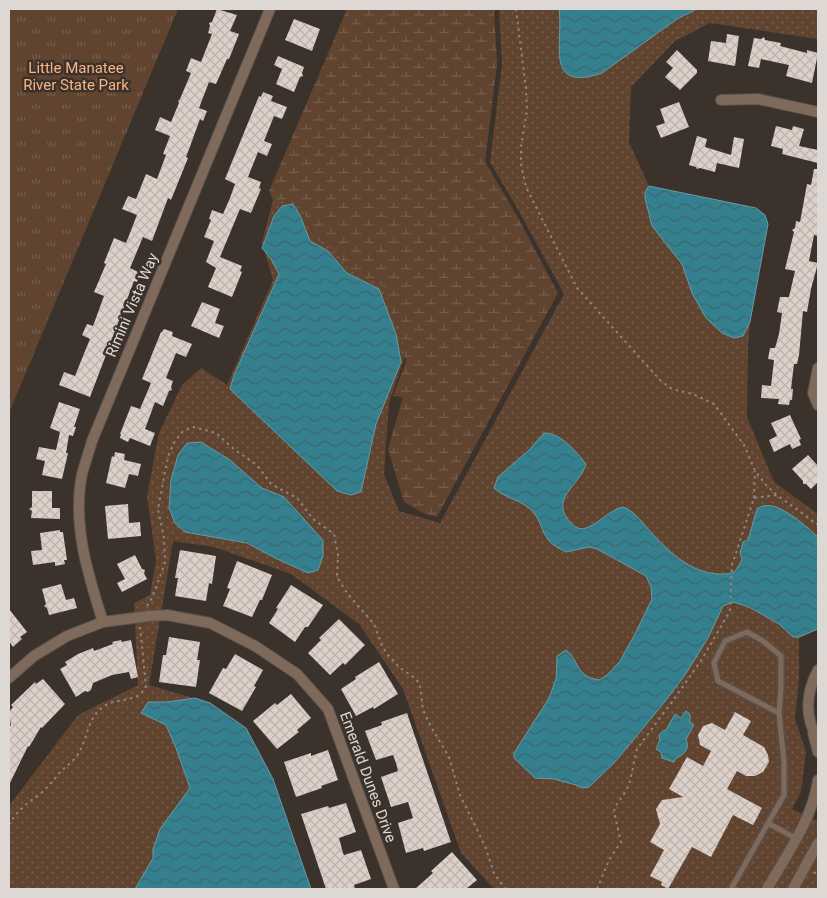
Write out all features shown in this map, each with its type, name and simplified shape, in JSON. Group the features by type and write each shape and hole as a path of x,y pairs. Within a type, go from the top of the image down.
{"street":[{"name":"Rimini Vista Way","path":"103,622 81,542 80,504 82,475 92,441 270,9"},
{"path":"721,100 758,99 818,112"},
{"path":"818,368 813,393 818,405"},
{"name":"Emerald Dunes Drive","path":"9,678 34,656 67,636 103,622 167,615 210,623 254,646 297,674 328,709 345,760 394,889"},
{"path":"818,670 811,686 808,711 818,752"},
{"path":"812,729 818,739"},
{"path":"767,889 812,806 818,780"},
{"path":"793,889 818,843"}],"lane":[{"path":"731,889 784,795 784,762 779,713 781,656 763,640 747,632 725,641 714,663 718,681 779,713"},
{"path":"768,823 795,838"}],"path":[{"path":"516,9 526,89 526,110 521,147 521,164 526,187 577,288 661,381 672,389 693,394 714,404 744,445 755,471 766,486 818,525"},
{"path":"597,889 609,860 621,842 614,812 630,781 636,749 702,659 730,611 732,565 754,498 755,471"},
{"path":"754,498 777,495"}],"green space":[{"name":"Little Manatee River State Park","path":"9,9 178,9 9,413"},
{"path":"347,9 494,9 497,64 485,162 516,214 558,293 437,517 423,513 404,502 388,449 403,397 393,396 406,362 401,333 383,286 350,270 332,248 314,238 305,214 296,201 281,201 276,206 269,191"},
{"path":"499,9 818,9 818,39 710,23 675,41 631,87 629,142 649,186 756,208 765,215 768,224 750,322 747,417 774,482 818,514 818,629 799,638 799,679 795,719 806,752 801,791 792,809 818,821 818,889 494,889 461,853 403,689 359,624 291,574 214,547 173,541 149,685 210,703 246,728 273,779 311,889 9,889 9,806 78,715 138,685 134,603 150,595 156,560 147,496 159,433 182,385 201,368 227,385 273,280 262,242 278,182 384,281 410,341 389,403 384,474 399,511 440,523 564,294 490,162 502,65"}],"water":[{"path":"559,9 697,9 677,19 602,73 583,77 571,76 564,70 560,61"},
{"path":"649,186 756,208 765,215 768,224 750,322 743,336 734,338 722,333 706,318 692,293 682,264 652,226 645,198 645,192"},
{"path":"293,204 300,215 310,241 328,251 347,273 379,289 396,334 401,362 376,424 361,492 351,495 337,491 230,389 234,375 279,274 271,259 262,248 274,216 282,206"},
{"path":"544,433 562,439 573,448 586,464 583,472 564,500 565,515 575,527 584,529 623,507 634,514 663,545 680,559 698,570 719,574 734,572 738,567 742,559 740,553 743,542 748,540 757,509 764,506 772,506 789,514 818,537 818,629 799,637 793,637 779,624 749,607 733,602 723,606 708,638 685,675 663,704 615,762 589,787 582,788 554,779 535,778 514,758 514,753 549,698 556,679 557,656 566,650 585,675 599,680 607,675 620,661 635,634 652,599 651,587 646,576 597,549 589,547 566,552 555,546 547,538 536,516 530,509 520,502 503,495 494,488 498,477 529,450"},
{"path":"201,442 230,460 262,488 284,497 323,540 323,556 318,570 308,573 247,543 185,532 175,523 169,508 171,480 178,455 187,443"},
{"path":"195,698 210,703 246,728 273,779 311,889 135,889 153,858 153,849 160,829 190,788 166,725 141,713 148,702 167,702"},
{"path":"686,711 690,714 690,723 694,725 686,739 686,751 676,758 674,762 662,758 661,752 656,749 660,740 659,735 666,730 675,714 681,718"}],"building":[{"path":"217,9 237,15 230,31 239,34 216,84 209,82 199,108 207,111 203,121 200,119 186,157 188,158 171,200 168,198 152,241 143,237 130,268 140,273 137,282 134,281 90,397 59,385 64,372 75,376 90,339 82,335 87,324 93,326 104,296 94,292 106,264 104,263 114,238 126,243 137,215 122,209 128,196 136,199 146,174 157,179 166,155 163,154 170,136 155,130 160,117 171,122 191,73 186,71 191,58 201,62 212,34 208,33 209,23 212,22"},
{"path":"294,19 320,29 312,51 285,40"},
{"path":"727,34 739,36 735,66 708,61 711,41 726,43"},
{"path":"764,37 765,40 781,43 780,46 807,53 807,50 818,53 812,83 786,76 789,65 761,59 759,68 748,66 754,38 761,39"},
{"path":"677,50 697,70 697,73 680,90 665,77 673,68 666,62"},
{"path":"278,56 304,67 303,76 300,77 294,92 276,84 282,69 274,65"},
{"path":"263,92 273,96 271,101 287,107 282,119 274,116 264,141 272,144 267,156 258,152 248,177 261,182 259,188 261,189 251,213 240,209 220,257 242,266 240,271 242,272 232,297 208,287 216,268 206,262 214,241 204,237 211,220 209,219 212,210 223,214 230,198 235,184 225,179 259,96 261,97"},
{"path":"679,102 689,127 661,138 656,126 665,123 660,109"},
{"path":"776,126 792,130 793,126 804,129 799,146 818,150 818,163 782,154 783,149 771,146"},
{"path":"697,136 707,139 705,147 731,155 734,137 744,139 739,168 717,163 715,172 697,169 689,165"},
{"path":"814,169 818,169 818,236 814,235 809,261 818,263 807,312 803,311 799,355 797,364 794,364 791,389 793,389 792,400 790,400 789,405 778,404 779,399 761,398 762,385 771,386 774,360 768,359 770,348 775,348 779,334 782,313 777,312 780,297 789,297 795,271 785,269 794,232 792,230 795,228 796,221 800,222 807,184 811,185"},
{"path":"202,302 220,309 215,323 224,326 219,338 191,326"},
{"path":"164,329 173,332 172,336 192,344 186,357 176,353 166,378 173,381 172,390 169,391 163,406 155,402 145,429 155,433 150,446 130,438 128,442 120,438 120,434 131,406 140,409 151,383 142,379 161,332"},
{"path":"59,402 80,409 73,436 69,435 66,453 68,453 62,479 42,475 45,461 36,459 39,447 56,450 60,432 50,428"},
{"path":"790,415 801,439 799,440 801,445 792,449 790,444 774,452 769,440 777,436 771,423"},
{"path":"115,452 125,454 124,460 141,464 138,476 129,474 125,488 106,483 112,456 114,457"},
{"path":"808,455 818,466 818,482 811,489 806,484 803,484 803,481 792,469"},
{"path":"32,491 52,491 52,508 60,508 60,519 31,518 32,511 29,509 32,507"},
{"path":"128,504 129,523 140,522 141,536 108,539 105,506"},
{"path":"60,530 60,532 63,532 67,560 64,560 65,564 55,566 55,562 33,565 31,551 42,550 40,533"},
{"path":"180,550 216,556 212,584 209,583 206,601 175,596 178,578 175,578"},
{"path":"135,555 142,569 145,570 144,573 147,579 122,592 117,583 125,579 117,564"},
{"path":"237,561 272,575 262,600 260,600 252,617 223,606 230,589 227,588"},
{"path":"61,584 66,600 74,598 77,608 49,615 47,608 44,606 46,604 42,589"},
{"path":"291,585 323,605 295,642 269,623"},
{"path":"9,609 27,632 20,637 22,639 13,647 9,641"},
{"path":"339,619 365,645 345,665 343,663 330,675 308,653 321,640 319,638"},
{"path":"169,637 200,642 197,660 200,660 196,687 159,682 163,655 166,655"},
{"path":"121,640 122,642 131,640 138,677 131,679 129,672 112,675 93,683 91,690 85,691 76,697 60,669 67,665 65,662 93,648 94,651 113,644 112,642"},
{"path":"235,654 263,670 254,686 256,687 242,711 209,693 223,668 226,669"},
{"path":"379,662 398,694 374,709 373,707 356,716 341,689 356,679 355,677"},
{"path":"43,679 65,704 41,727 28,746 9,785 9,725 11,726 9,712 13,707 11,705 35,682 36,684"},
{"path":"291,694 311,718 297,730 299,732 277,749 253,721 275,703 277,705"},
{"path":"735,712 751,721 743,735 764,747 769,762 763,772 755,776 746,776 737,771 727,789 762,808 753,825 733,815 711,857 692,847 668,889 661,885 662,882 650,876 664,850 650,842 660,824 656,809 662,800 683,797 669,789 687,757 703,766 711,751 700,745 698,735 703,726 712,723 725,730"},
{"path":"407,713 451,842 424,851 423,848 406,853 398,823 413,818 408,802 391,807 381,777 398,771 396,763 393,755 376,760 365,731 382,725 381,722"},
{"path":"328,750 338,780 296,797 284,762 311,753 311,756"},
{"path":"346,803 356,832 339,838 343,853 344,855 361,850 371,879 354,885 355,889 326,889 301,814"},
{"path":"452,852 477,880 466,889 415,889 433,873 431,871"}]}
